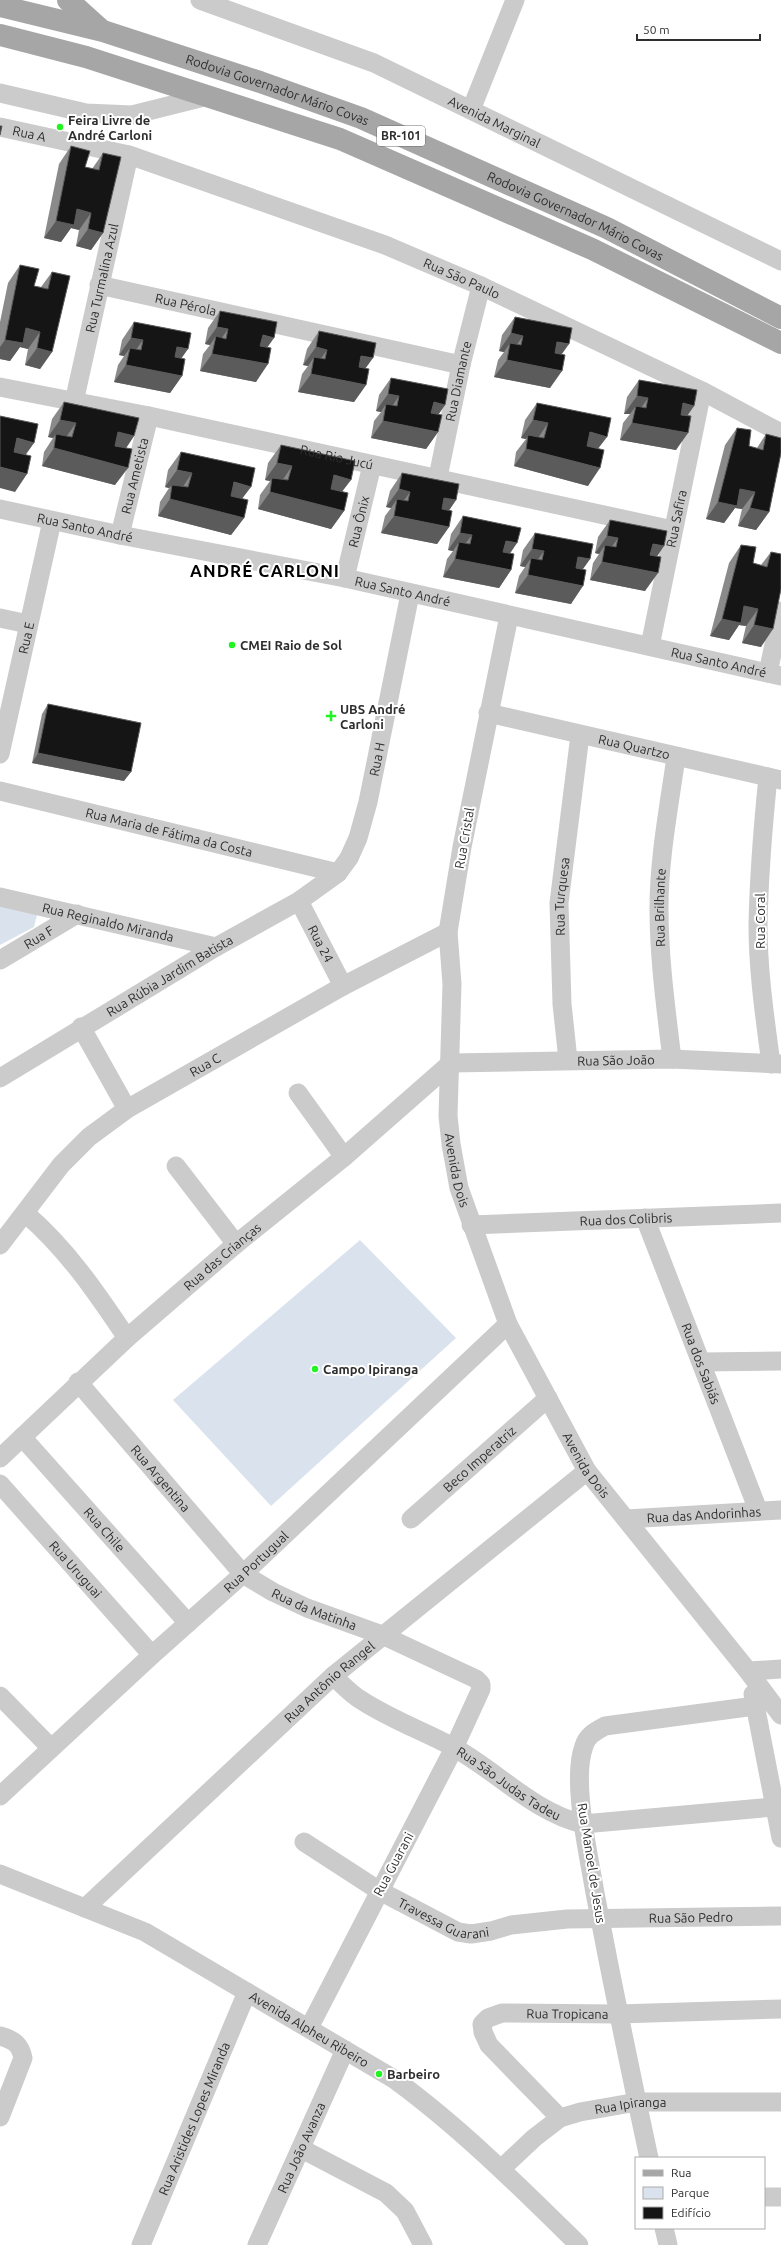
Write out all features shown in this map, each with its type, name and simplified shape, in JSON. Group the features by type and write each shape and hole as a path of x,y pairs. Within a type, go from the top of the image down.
{"main road":[{"path":"68,0 102,31"},
{"name":"Rodovia Governador Mário Covas","path":"0,6 102,31 260,82 361,118 607,228 781,318"},
{"name":"Rodovia Governador Mário Covas","path":"0,35 86,57 354,145 592,249 781,343"}],"street":[{"name":"Avenida Marginal","path":"200,0 374,63 781,261"},
{"path":"471,110 515,0"},
{"path":"0,93 86,113 132,115 208,96"},
{"name":"Rua A","path":"1,131 129,155"},
{"name":"Rua Turmalina Azul","path":"74,402 129,155"},
{"name":"Rua São Paulo","path":"129,155 384,245 481,286 702,391 781,433"},
{"name":"Rua Pérola","path":"99,285 461,365"},
{"name":"Rua Diamante","path":"438,477 461,365 481,286"},
{"name":"Rua Rio Jucú","path":"0,387 148,416 372,465 438,477 673,530"},
{"name":"Rua Safira","path":"650,646 702,391"},
{"name":"Rua Ametista","path":"120,535 148,416"},
{"name":"Rua Ônix","path":"345,578 372,465"},
{"name":"Rua Santo André","path":"0,509 120,535 345,578 410,594 650,646 774,675"},
{"name":"Rua E","path":"0,754 52,521"},
{"name":"Rua H","path":"338,873 349,858 358,838 368,802 410,594"},
{"path":"774,675 781,611"},
{"name":"Rua Cristal","path":"451,1063 452,984 448,932 462,847 488,713 510,616"},
{"path":"0,618 28,624"},
{"name":"Rua Quartzo","path":"488,713 676,757 774,778"},
{"name":"Rua Turquesa","path":"568,1060 562,1004 559,903 580,735"},
{"name":"Rua Brilhante","path":"672,1059 663,977 659,907 664,844 676,757"},
{"name":"Rua Coral","path":"774,778 761,852 758,926 762,997 776,1064"},
{"name":"Rua Maria de Fátima da Costa","path":"0,791 338,873"},
{"name":"Rua Rúbia Jardim Batista","path":"0,1078 81,1027 216,947 299,901 338,873"},
{"name":"Rua Reginaldo Miranda","path":"0,897 216,947"},
{"name":"Rua 24","path":"299,901 343,986"},
{"name":"Rua F","path":"0,960 78,914"},
{"name":"Rua C","path":"0,1245 61,1164 89,1137 127,1109 343,986 448,932"},
{"path":"81,1027 127,1109"},
{"name":"Rua São João","path":"451,1063 672,1059 776,1064"},
{"name":"Rua das Crianças","path":"0,1458 78,1382 127,1338 236,1244 344,1157 451,1063"},
{"name":"Avenida Dois","path":"451,1063 448,1116 451,1144 459,1188 471,1225 508,1324 587,1471 748,1671 781,1838"},
{"path":"298,1093 344,1157"},
{"path":"176,1166 236,1244"},
{"path":"25,1213 47,1232 64,1251 90,1283 127,1338"},
{"name":"Rua dos Colibris","path":"471,1225 781,1213"},
{"name":"Rua dos Sabiás","path":"645,1218 758,1510"},
{"name":"Rua Portugual","path":"0,1796 152,1655 243,1574 508,1324"},
{"path":"702,1362 781,1361"},
{"name":"Rua Argentina","path":"78,1382 243,1574"},
{"name":"Beco Imperatriz","path":"411,1519 548,1398"},
{"name":"Rua Chile","path":"22,1437 188,1623"},
{"name":"Rua Antônio Rangel","path":"85,1908 333,1676 587,1471"},
{"name":"Rua Uruguai","path":"0,1484 152,1655"},
{"name":"Rua das Andorinhas","path":"626,1519 758,1510 781,1510"},
{"name":"Rua da Matinha","path":"243,1574 273,1592 307,1608 382,1635 476,1679 481,1684 481,1689 476,1699"},
{"path":"748,1671 781,1669"},
{"path":"748,1671 781,1715"},
{"name":"Rua São Judas Tadeu","path":"333,1676 359,1699 380,1712 454,1748 535,1803 559,1816 583,1824 774,1807"},
{"path":"0,1696 51,1748"},
{"name":"Rua Guarani","path":"309,2028 378,1890 454,1748 476,1699"},
{"name":"Rua Manoel de Jesus","path":"649,2157 618,2014 583,1824 580,1774 584,1745 592,1733 606,1726 755,1706"},
{"name":"Travessa Guarani","path":"304,1842 378,1890 458,1932 472,1934 491,1931 511,1924 600,1918"},
{"name":"Avenida Alpheu Ribeiro","path":"0,1874 145,1932 198,1961 394,2080 426,2103 501,2169 579,2245"},
{"name":"Rua São Pedro","path":"600,1918 781,1916"},
{"name":"Rua Aristides Lopes Miranda","path":"141,2245 247,1992"},
{"name":"Rua Tropicana","path":"560,2118 489,2045 483,2032 482,2024 488,2018 502,2013 618,2014 781,2009"},
{"path":"0,2036 16,2042 21,2049 22,2058 0,2117"},
{"name":"Rua João Avanza","path":"258,2245 346,2050"},
{"name":"Rua Ipiranga","path":"501,2169 534,2138 560,2118 608,2106 637,2102 781,2102"},
{"path":"302,2149 386,2193 405,2211 421,2243"},
{"path":"765,2197 781,2197"},
{"path":"664,2229 668,2245"}],"green space":[{"path":"0,902 38,911 34,927 0,945"},
{"name":"Campo Ipiranga","path":"360,1240 456,1338 271,1506 173,1400"}],"building":[{"path":"71,146 90,151 85,167 99,170 103,153 121,157 103,233 88,229 91,213 77,209 74,225 56,221"},
{"path":"20,265 39,269 34,286 48,289 52,272 70,276 52,352 37,348 40,332 26,328 23,343 5,340"},
{"path":"220,311 277,322 274,338 263,335 260,346 271,348 268,364 212,354 216,336 226,339 228,329 217,327"},
{"path":"515,317 572,328 569,344 557,342 555,353 565,355 562,371 507,360 510,343 521,345 523,336 511,333"},
{"path":"134,322 191,333 188,349 177,347 175,357 185,359 182,376 126,365 130,348 141,350 143,340 131,338"},
{"path":"319,331 376,343 373,358 361,356 359,367 369,369 366,385 311,374 314,357 325,359 327,350 316,347"},
{"path":"391,378 448,389 445,405 434,402 431,413 442,415 438,432 383,421 386,404 397,406 399,396 388,394"},
{"path":"639,380 697,390 694,406 683,403 681,415 691,416 688,433 632,423 636,406 646,408 648,398 637,396"},
{"path":"64,402 139,418 134,436 118,432 115,446 132,449 128,468 54,448 56,434 72,437 76,423 60,420"},
{"path":"537,403 611,418 607,437 590,432 587,446 604,450 600,468 526,449 528,435 544,438 548,423 533,420"},
{"path":"0,416 38,424 34,443 17,438 14,452 31,456 27,474 0,467"},
{"path":"737,428 751,430 749,446 763,450 766,434 781,438 781,453 769,512 750,508 755,492 740,489 737,506 718,502"},
{"path":"281,445 355,461 351,480 334,475 331,489 348,493 344,511 270,492 272,478 288,480 292,466 277,463"},
{"path":"181,452 255,468 251,487 234,482 231,496 248,500 244,518 170,499 172,485 188,487 192,473 177,470"},
{"path":"402,473 459,484 456,500 444,498 442,509 452,511 449,527 394,516 397,499 408,501 410,492 399,489"},
{"path":"463,516 521,528 517,543 506,541 503,552 514,554 511,570 455,559 459,542 470,544 472,535 460,533"},
{"path":"610,520 667,531 664,546 653,544 650,555 661,557 658,573 602,562 605,545 616,547 618,538 607,536"},
{"path":"535,533 593,544 590,559 578,557 576,568 586,570 583,586 528,575 531,558 542,560 544,551 532,549"},
{"path":"741,545 756,547 753,563 767,567 771,552 781,554 781,589 773,629 754,625 758,609 744,606 741,623 722,619"},
{"path":"48,704 141,723 131,772 38,753"}],"place":[{"name":"Feira Livre de André Carloni","path":"60,127"},
{"name":"CMEI Raio de Sol","path":"232,645"},
{"name":"UBS André Carloni","path":"331,716"},
{"name":"Campo Ipiranga","path":"315,1369"},
{"name":"Barbeiro","path":"379,2074"}],"district":[{"name":"ANDRÉ CARLONI","path":"265,571"}]}
